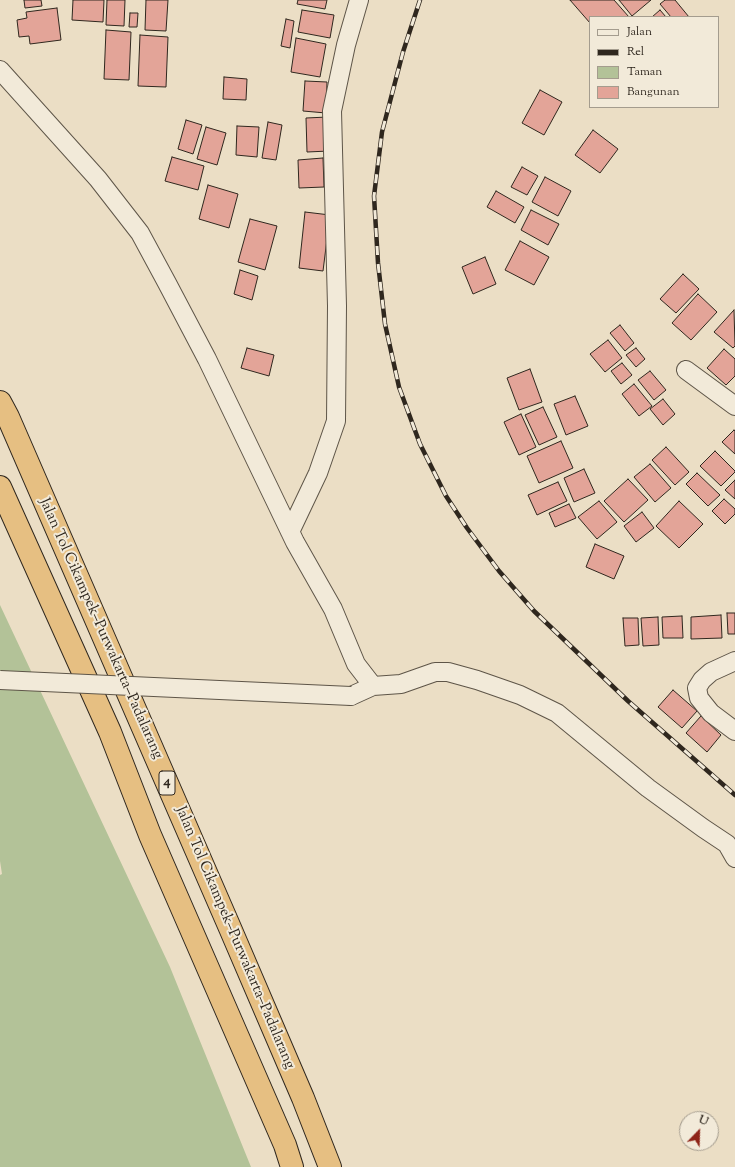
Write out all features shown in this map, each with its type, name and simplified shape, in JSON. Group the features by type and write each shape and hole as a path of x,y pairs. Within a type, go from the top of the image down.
{"highway":[{"name":"Jalan Tol Cikampek–Purwakarta–Padalarang","path":"0,402 8,417 236,942 303,1098 330,1167"},
{"path":"0,486 110,732 150,835 278,1130 292,1167"}],"street":[{"path":"290,532 318,473 336,421 337,306 332,111 346,45 359,0"},
{"path":"0,70 98,179 140,233 207,359 290,532 333,609 356,664 372,686"},
{"path":"686,370 735,406"},
{"path":"735,661 711,672 702,680 697,688 699,698 711,713 735,731"},
{"path":"0,680 351,696 372,686 401,684 435,672 448,672 477,680 520,695 557,712 648,788 727,844 735,858"}],"green space":[{"path":"0,605 170,967 251,1167 0,1167 0,875 2,874 0,861"}],"building":[{"path":"24,0 41,0 42,6 25,8"},
{"path":"73,0 104,0 103,22 72,20"},
{"path":"107,0 125,0 124,26 106,25"},
{"path":"146,0 168,0 166,31 145,30"},
{"path":"298,0 327,0 325,9 297,4"},
{"path":"570,0 614,0 628,16 589,16 589,22"},
{"path":"619,0 651,0 632,16"},
{"path":"665,0 675,0 688,16 670,16 660,4"},
{"path":"57,8 61,40 30,44 29,36 19,37 17,20 27,18 26,12"},
{"path":"302,10 334,15 330,38 298,32"},
{"path":"660,10 665,16 653,16"},
{"path":"130,13 138,13 137,27 129,27"},
{"path":"286,19 294,21 290,48 281,46"},
{"path":"106,30 131,32 129,80 104,79"},
{"path":"140,35 168,37 166,87 138,86"},
{"path":"296,38 326,44 320,77 291,72"},
{"path":"224,77 247,79 246,100 223,99"},
{"path":"305,81 327,82 326,113 303,111"},
{"path":"540,90 562,102 544,135 522,123"},
{"path":"328,117 329,151 307,152 306,118"},
{"path":"186,120 202,125 193,154 178,149"},
{"path":"268,122 282,125 276,160 262,158"},
{"path":"237,126 259,127 257,157 236,155"},
{"path":"206,127 226,133 217,165 197,159"},
{"path":"593,130 618,149 600,173 575,155"},
{"path":"172,157 204,166 198,190 165,181"},
{"path":"323,158 324,187 299,188 298,160"},
{"path":"522,167 538,176 527,195 511,187"},
{"path":"545,177 571,191 558,216 532,202"},
{"path":"208,185 238,194 229,228 199,219"},
{"path":"496,191 524,207 515,223 487,207"},
{"path":"531,210 559,224 548,245 521,230"},
{"path":"305,212 330,215 323,271 299,268"},
{"path":"250,219 277,226 265,270 238,262"},
{"path":"520,241 549,257 534,285 505,270"},
{"path":"485,257 496,284 473,294 462,267"},
{"path":"240,270 258,276 252,300 234,294"},
{"path":"683,274 699,289 676,313 660,299"},
{"path":"698,294 717,312 691,340 672,323"},
{"path":"734,310 735,346 733,348 714,332"},
{"path":"620,325 634,343 625,351 610,333"},
{"path":"608,340 622,358 605,372 590,354"},
{"path":"247,348 274,355 269,376 241,368"},
{"path":"636,348 645,359 636,367 626,355"},
{"path":"724,349 735,359 735,376 726,385 707,368"},
{"path":"622,363 632,375 621,384 611,371"},
{"path":"530,369 542,402 519,410 507,378"},
{"path":"650,371 666,390 654,400 638,380"},
{"path":"634,384 652,406 639,416 622,394"},
{"path":"575,396 588,426 566,435 554,404"},
{"path":"663,399 675,414 663,425 650,409"},
{"path":"543,407 557,437 539,445 525,415"},
{"path":"521,414 536,447 519,455 504,422"},
{"path":"734,430 735,431 735,454 722,442"},
{"path":"561,441 573,468 539,483 527,456"},
{"path":"666,447 689,472 675,485 652,460"},
{"path":"715,451 735,471 721,486 700,466"},
{"path":"650,464 671,488 655,502 634,477"},
{"path":"584,469 595,493 574,502 564,478"},
{"path":"697,473 720,495 708,506 686,484"},
{"path":"628,479 648,500 624,522 604,501"},
{"path":"735,480 735,499 725,490"},
{"path":"558,482 567,501 537,515 528,495"},
{"path":"724,499 735,509 735,514 725,524 712,511"},
{"path":"599,501 617,522 597,539 578,517"},
{"path":"679,501 703,524 679,548 656,526"},
{"path":"569,504 576,518 555,527 549,513"},
{"path":"642,512 654,528 636,542 624,526"},
{"path":"595,544 624,556 614,579 586,567"},
{"path":"727,613 735,613 735,634 728,634"},
{"path":"721,615 722,638 691,639 691,617"},
{"path":"682,616 683,638 663,638 662,617"},
{"path":"658,617 659,645 643,646 641,618"},
{"path":"623,618 638,618 639,645 625,646"},
{"path":"673,690 697,711 682,728 658,707"},
{"path":"701,716 721,735 707,752 686,733"}],"railway":[{"path":"420,0 403,52 382,132 374,196 378,263 385,324 399,387 420,444 446,496 467,528 499,571 534,611 628,701 735,795"}]}
